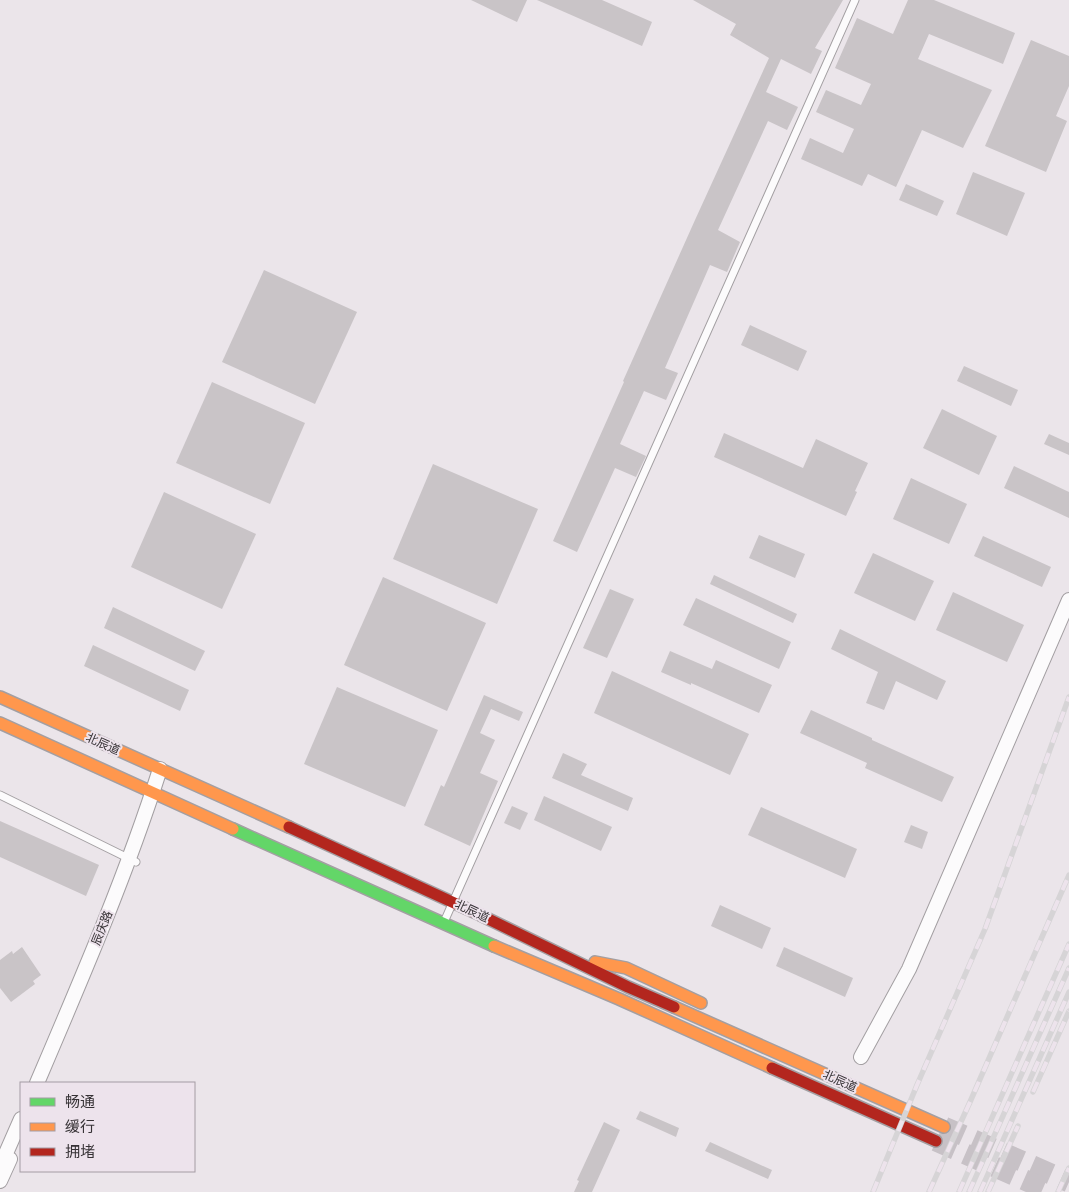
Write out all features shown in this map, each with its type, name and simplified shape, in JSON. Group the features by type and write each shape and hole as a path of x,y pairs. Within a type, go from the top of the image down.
{"main road":[{"name":"北辰道","path":"0,697 453,902 628,987 944,1127"},
{"name":"北辰道","path":"0,724 443,924 619,999 936,1141"},
{"path":"565,956 626,968 714,1009"},
{"path":"557,973 604,1005"}],"street":[{"path":"861,1057 909,969 1069,600"},
{"name":"辰庆路","path":"43,1082 103,947 164,771"},
{"name":"辰庆路","path":"37,1082 133,860"},
{"path":"0,1167 20,1121"},
{"path":"0,1181 20,1136"}],"lane":[{"path":"443,924 855,0"},
{"path":"0,795 133,860"}],"building":[{"path":"471,0 527,0 517,22"},
{"path":"537,0 602,0 652,22 642,46"},
{"path":"693,0 843,0 815,48 822,51 811,74 781,59 766,92 798,107 787,130 768,121 718,230 740,242 727,272 710,265 665,368 678,373 666,400 644,391 620,444 646,456 636,477 615,468 577,552 553,541 769,58 730,35 736,24"},
{"path":"908,0 934,0 1015,33 1003,64 929,34 918,59 992,90 963,148 922,130 896,187 868,174 862,186 801,159 810,138 843,153 854,129 816,112 826,90 861,105 871,84 835,68 857,18 893,34"},
{"path":"1031,40 1069,56 1069,86 1056,116 1067,121 1046,172 985,146"},
{"path":"973,172 1025,193 1007,236 956,214"},
{"path":"906,184 944,201 937,216 899,200"},
{"path":"264,270 357,312 315,404 222,362"},
{"path":"750,325 807,351 798,371 741,345"},
{"path":"964,366 1018,390 1011,406 957,381"},
{"path":"212,382 305,423 270,504 176,463"},
{"path":"942,409 997,436 979,475 923,448"},
{"path":"724,433 803,468 816,439 868,463 846,516 714,457"},
{"path":"1049,434 1069,443 1069,455 1044,444"},
{"path":"433,464 538,509 497,604 393,559"},
{"path":"1014,466 1069,492 1069,518 1004,488"},
{"path":"911,478 967,504 949,544 893,519"},
{"path":"164,492 256,534 222,609 131,567"},
{"path":"759,535 805,554 795,578 749,558"},
{"path":"983,536 1051,567 1042,587 974,556"},
{"path":"873,553 934,581 915,621 854,593"},
{"path":"714,575 797,614 793,623 710,584"},
{"path":"383,577 486,623 447,711 344,665"},
{"path":"610,589 634,599 607,658 583,648"},
{"path":"953,592 1024,625 1007,662 936,630"},
{"path":"696,598 791,642 779,669 683,625"},
{"path":"113,607 205,651 195,671 104,628"},
{"path":"840,629 946,681 937,700 896,681 884,710 866,703 878,672 831,649"},
{"path":"93,645 189,690 180,711 84,666"},
{"path":"670,651 712,669 716,660 772,685 759,713 661,672"},
{"path":"612,671 749,734 730,775 594,713"},
{"path":"337,687 438,730 405,807 304,764"},
{"path":"484,695 523,712 519,721 491,709 480,733 495,740 480,773 498,781 470,846 424,825 441,785 444,787"},
{"path":"811,710 954,777 942,802 865,768 867,763 800,733"},
{"path":"563,753 587,764 581,775 633,798 628,811 552,778"},
{"path":"544,796 612,827 601,851 534,820"},
{"path":"512,806 528,813 520,830 504,823"},
{"path":"761,807 857,849 845,878 748,835"},
{"path":"0,821 99,865 86,896 0,857"},
{"path":"911,825 928,832 922,849 904,842"},
{"path":"720,905 771,928 762,949 711,926"},
{"path":"22,947 41,975 33,981 35,984 11,1002 0,988 0,960 12,951 13,954"},
{"path":"784,947 853,978 845,997 776,966"},
{"path":"640,1111 679,1128 676,1137 636,1119"},
{"path":"604,1122 620,1130 592,1192 574,1192 579,1181 577,1180"},
{"path":"710,1142 772,1170 768,1179 705,1151"}],"tunnel":[{"path":"944,1127 1069,1182"},
{"path":"936,1141 1052,1192"}],"railway":[{"path":"873,1192 985,929 1069,697"},
{"path":"929,1192 1069,875"},
{"path":"959,1192 1069,944"},
{"path":"969,1192 1069,968"},
{"path":"980,1192 1069,992"},
{"path":"1033,1092 1069,1011"},
{"path":"988,1192 1018,1126"},
{"path":"1058,1192 1069,1168"}],"traffic: fast":[{"path":"233,829 494,946"}],"traffic: slow":[{"path":"0,697 289,827"},
{"path":"0,723 233,829"},
{"path":"494,946 619,999 772,1068"},
{"path":"595,962 626,968 701,1003"},
{"path":"674,1007 944,1127"}],"traffic: jam":[{"path":"289,827 674,1007"},
{"path":"772,1068 936,1141"}]}
